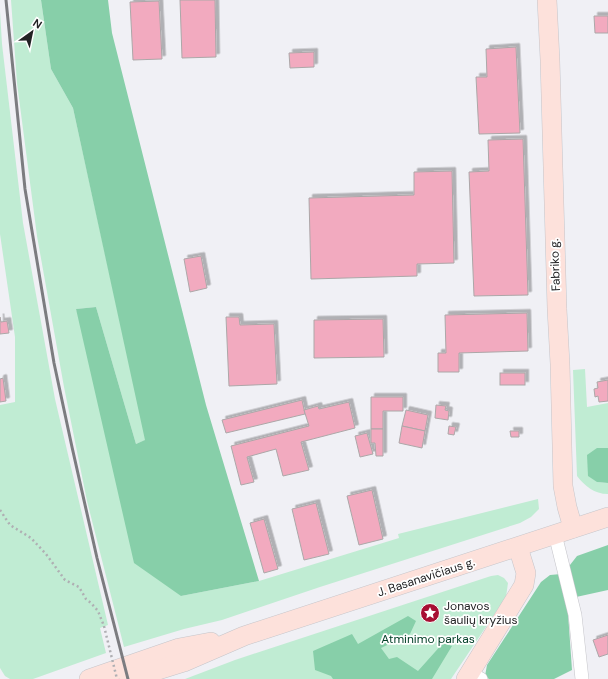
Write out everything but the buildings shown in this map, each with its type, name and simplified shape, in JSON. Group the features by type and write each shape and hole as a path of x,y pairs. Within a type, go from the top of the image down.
{"street":[{"name":"Fabriko g.","path":"547,0 563,486 573,528"},
{"name":"J. Basanavičiaus g.","path":"129,679 184,662 244,636 608,517"},
{"path":"555,534 575,615 582,679"},
{"path":"472,677 524,585 526,573 518,547"},
{"name":"J. Basanavičiaus g.","path":"89,679 179,648 244,636"}],"path":[{"path":"0,510 10,525 31,538 41,548 66,580 79,587 86,599 98,611 104,626 117,679"}],"green space":[{"path":"11,0 41,0 51,69 73,108 146,440 136,444 96,307 76,309 181,596 259,581 399,538 398,534 538,499 539,509 531,517 520,523 222,620 184,629 124,647 87,501 64,387 37,236 17,83"},
{"path":"41,0 108,0 112,33 206,405 259,581 181,596 134,563 76,309 96,307 136,444 145,440 73,108 51,69"},
{"path":"0,11 2,44 23,223 55,399 108,625 100,628 106,653 33,679 10,679 5,676 0,668 0,405 15,402 15,337 0,234"},
{"path":"585,369 587,407 608,403 608,448 597,448 597,482 608,483 608,494 598,493 590,489 577,476 573,370"},
{"path":"597,448 608,448 608,483 597,482 588,476 587,455"},
{"path":"608,545 608,590 567,599 572,670 554,679 489,679 485,676 487,665 541,582 550,575 561,574 577,556"},
{"name":"Atminimo parkas","path":"498,575 504,578 508,583 506,597 451,679 185,679 235,660 491,576"},
{"path":"408,616 416,621 410,634 381,648 389,659 397,657 418,671 443,643 452,646 432,679 333,679 331,676 315,670 313,651 352,634 358,644"}],"railway":[{"path":"6,0 25,189 54,363 97,558 128,679"}],"place":[{"name":"Jonavos šaulių kryžius","path":"430,613"}]}
